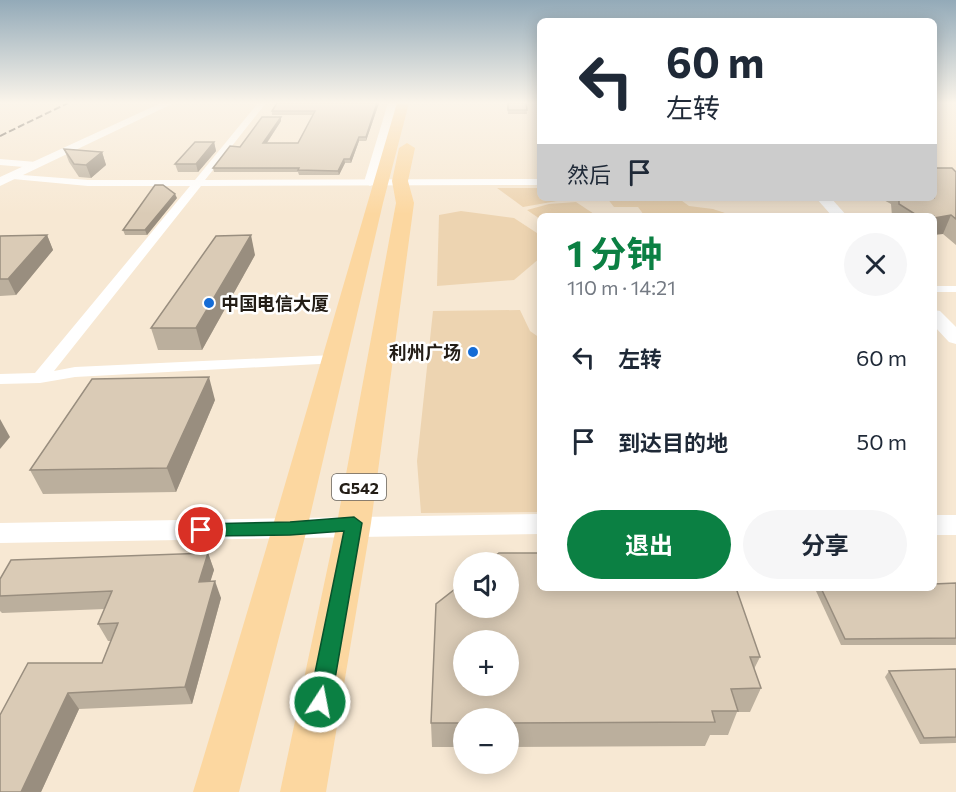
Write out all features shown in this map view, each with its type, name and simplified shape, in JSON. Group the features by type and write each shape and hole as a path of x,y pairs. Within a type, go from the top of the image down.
{"highway":[{"name":"G542","path":"384,182 394,140"},
{"name":"G542","path":"216,792 290,529 374,203 401,140"},
{"name":"G542","path":"303,792 354,523 405,203 384,182"}],"street":[{"path":"0,182 90,140"},
{"path":"40,378 233,140"},
{"path":"384,182 389,140"},
{"path":"0,162 36,165"},
{"path":"13,176 88,183 537,182"},
{"path":"825,201 837,213"},
{"path":"937,289 956,289"},
{"path":"937,318 956,338"},
{"path":"0,379 40,378 87,372 333,360"},
{"path":"0,533 290,529 354,523 537,524"},
{"path":"937,525 956,525"}],"shaded area":[{"path":"497,188 537,188 537,201 557,201 523,207"},
{"path":"609,201 682,201 689,206 725,213 642,213 638,207 614,207"},
{"path":"576,202 592,213 537,213 537,217 527,210 549,204"},
{"path":"461,211 514,218 537,233 537,261 514,280 437,286 439,215"},
{"path":"520,310 530,331 537,336 537,512 421,513 417,461 433,311"}],"building":[{"path":"245,140 265,140 263,143 298,143 300,140 358,140 350,159 344,159 338,171 298,170 299,168 213,168 230,146 240,147"},
{"path":"195,142 214,142 196,164 175,164"},
{"path":"64,149 102,152 86,165 74,164"},
{"path":"937,168 952,168 956,172 956,219 951,215 937,217 937,213 913,213 899,204 899,201 937,201"},
{"path":"155,185 163,185 175,194 145,230 123,230"},
{"path":"47,235 8,279 0,279 0,236"},
{"path":"251,235 196,328 151,328 216,236"},
{"path":"209,377 167,468 30,470 92,379"},
{"path":"208,553 199,582 215,581 185,687 68,693 21,792 0,792 0,715 28,663 102,663 118,623 98,624 112,591 0,596 0,579 11,560"},
{"path":"519,553 537,553 537,591 737,591 760,657 750,657 761,688 731,689 738,711 712,711 715,722 519,723 519,708 453,708 453,723 431,723 436,604 453,591 453,618 519,618"},
{"path":"956,583 956,638 845,639 822,591 937,591 937,584"},
{"path":"956,669 956,737 924,738 889,671"}],"place":[{"name":"中国电信大厦","path":"209,303"},
{"name":"利州广场","path":"473,352"}],"route":[{"path":"201,530 290,529 354,523 320,702"}]}
